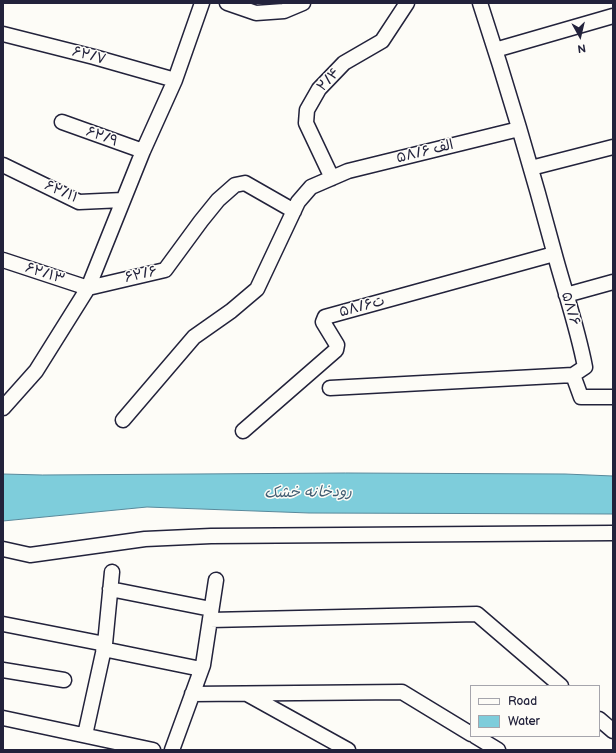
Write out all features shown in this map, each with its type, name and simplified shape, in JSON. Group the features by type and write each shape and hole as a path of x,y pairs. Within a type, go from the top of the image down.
{"street":[{"path":"3,408 36,371 88,288 143,151 175,80 202,3"},
{"path":"227,3 256,13 284,10 303,3"},
{"name":"۲/۴","path":"332,178 306,124 307,110 319,89 344,63 382,40 407,3"},
{"name":"۵۸/۶","path":"480,3 531,168 554,254 581,345 585,367 573,375"},
{"path":"495,50 613,16"},
{"name":"۶۲/۷","path":"3,34 94,57 175,80"},
{"name":"۶۲/۹","path":"62,122 143,151"},
{"name":"۵۸/۶ الف","path":"123,420 194,337 231,312 257,289 298,202 310,187 348,171 519,129"},
{"path":"531,168 613,147"},
{"name":"۶۲/۱۱","path":"3,165 79,202 123,200"},
{"name":"۶۲/۶","path":"88,288 165,270 218,200 235,184 245,183 294,211"},
{"name":"۵۸/۶ت","path":"244,431 336,350 337,344 323,322 324,317 554,254"},
{"name":"۶۲/۱۳","path":"3,260 88,288"},
{"path":"566,295 613,282"},
{"path":"330,388 573,375 581,397 613,398"},
{"path":"3,549 30,555 145,539 211,536 613,533"},
{"path":"85,735 104,647 112,572"},
{"path":"172,750 201,669 216,580"},
{"path":"110,589 210,614 477,614 560,685"},
{"path":"3,624 201,669"},
{"path":"3,670 64,680"},
{"path":"192,694 402,692 470,733"},
{"path":"245,694 348,750"},
{"path":"3,718 153,750"},
{"path":"600,720 613,731"},
{"path":"477,737 498,750"}],"water":[{"name":"رودخانه خشک","path":"3,474 565,474 613,476 613,514 309,513 147,507 3,521"}]}
